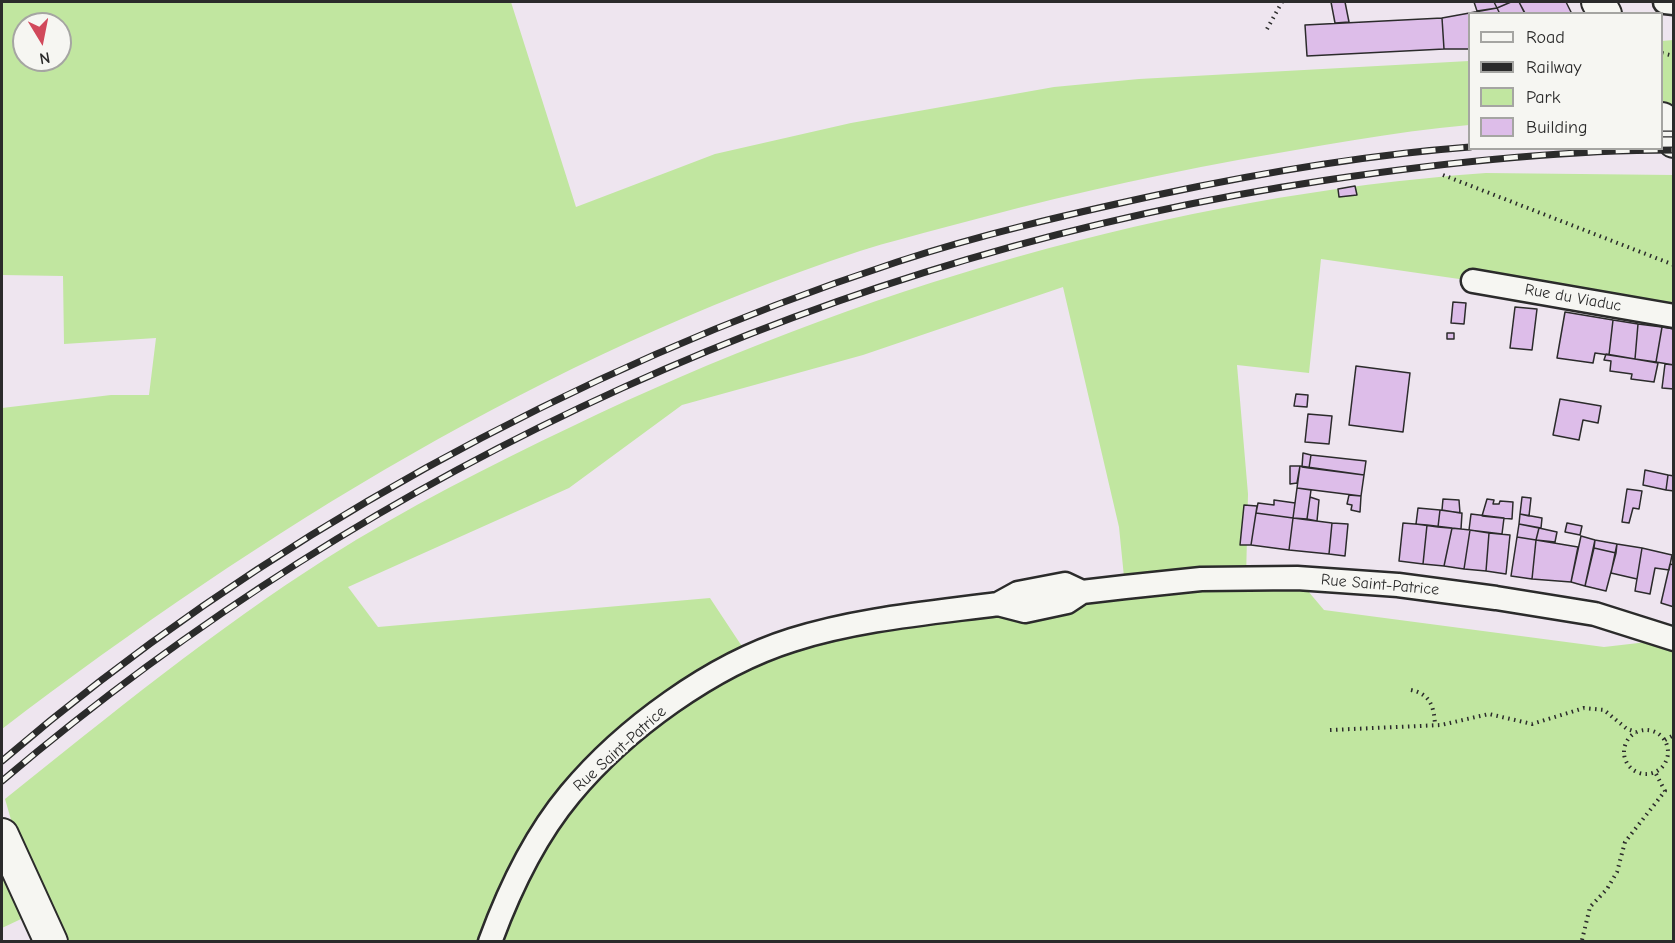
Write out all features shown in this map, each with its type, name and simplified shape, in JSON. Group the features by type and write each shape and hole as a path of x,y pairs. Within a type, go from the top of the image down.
{"street":[{"path":"1665,2 1674,3"},
{"path":"1663,121 1674,141"},
{"name":"Rue du Viaduc","path":"1473,281 1674,316"},
{"name":"Rue Saint-Patrice","path":"490,942 522,868 570,794 622,743 664,707 748,657 791,640 842,628 998,604 1025,610 1067,602 1082,592 1201,579 1297,578 1398,585 1595,614 1674,639"},
{"path":"2,835 51,942"}],"path":[{"path":"1268,29 1282,2"},
{"path":"1443,175 1674,265"},
{"path":"1411,690 1423,692 1434,706 1435,725"},
{"path":"1330,730 1435,725 1489,714 1532,724 1584,708 1604,710 1627,729 1659,734 1665,740 1668,752 1664,767 1655,772 1635,773 1624,759 1626,744 1636,732"},
{"path":"1665,740 1674,735"},
{"path":"1582,940 1590,907 1617,872 1625,842 1665,791 1655,772"}],"green space":[{"path":"2,2 511,2 576,207 715,154 851,123 1054,87 1139,79 1468,61 1468,125 1324,145 1201,167 982,217 860,251 743,293 630,342 519,396 411,454 306,518 101,655 2,729 2,408 111,395 149,395 156,338 64,344 63,276 2,275"},
{"path":"1673,40 1673,104 1663,104 1663,41"},
{"path":"1486,173 1673,175 1673,316 1473,281 1321,259 1309,373 1237,365 1248,494 1246,579 1297,578 1324,610 1604,647 1673,639 1673,941 51,942 38,911 2,928 2,866 37,909 5,799 163,674 244,614 327,558 417,505 542,441 681,377 791,332 904,292 1018,257 1133,227 1250,203 1368,185","holes":["1063,287 1119,527 1125,587 791,640 749,657 710,598 378,627 348,587 569,488 682,405 863,355"]}],"building":[{"path":"1331,2 1345,2 1349,22 1335,23"},
{"path":"1474,2 1494,2 1497,8 1477,11"},
{"path":"1494,2 1511,2 1497,8"},
{"path":"1511,2 1519,2 1524,12 1499,12 1497,8"},
{"path":"1519,2 1566,2 1571,12 1524,12"},
{"path":"1497,8 1499,12 1475,12"},
{"path":"1468,13 1468,49 1444,49 1442,18"},
{"path":"1442,18 1444,49 1307,56 1305,25"},
{"path":"1355,186 1357,195 1339,197 1338,189"},
{"path":"1453,302 1466,303 1464,324 1451,323"},
{"path":"1515,307 1537,309 1532,350 1510,348"},
{"path":"1565,312 1613,320 1609,355 1595,353 1593,363 1557,358"},
{"path":"1613,320 1638,324 1635,359 1609,355"},
{"path":"1638,324 1662,327 1656,362 1635,359"},
{"path":"1662,327 1674,329 1674,365 1656,362"},
{"path":"1447,333 1454,333 1454,339 1447,339"},
{"path":"1606,354 1658,363 1654,382 1631,379 1632,374 1610,371 1611,361 1604,360"},
{"path":"1665,364 1674,365 1674,389 1662,388"},
{"path":"1356,366 1410,373 1403,432 1349,425"},
{"path":"1296,394 1308,395 1307,407 1294,406"},
{"path":"1560,399 1601,406 1598,423 1583,420 1579,440 1553,435"},
{"path":"1308,414 1332,416 1329,444 1305,442"},
{"path":"1303,453 1311,455 1309,468 1302,467"},
{"path":"1311,455 1366,461 1364,475 1309,468"},
{"path":"1290,466 1300,466 1297,483 1290,484"},
{"path":"1300,466 1364,475 1361,496 1297,488"},
{"path":"1645,470 1668,475 1666,490 1643,485"},
{"path":"1668,475 1674,476 1674,491 1666,490"},
{"path":"1297,488 1311,490 1307,519 1293,518"},
{"path":"1627,489 1642,491 1639,509 1633,508 1629,523 1622,522"},
{"path":"1349,495 1361,496 1360,512 1351,510 1352,505 1347,504"},
{"path":"1310,497 1319,500 1317,521 1307,519"},
{"path":"1522,497 1531,498 1529,516 1520,514"},
{"path":"1443,499 1459,500 1460,513 1442,510"},
{"path":"1487,499 1494,500 1493,504 1499,504 1500,501 1513,502 1512,519 1482,516"},
{"path":"1274,500 1295,503 1293,518 1256,513 1258,503 1274,505"},
{"path":"1244,505 1257,506 1251,545 1240,545"},
{"path":"1418,508 1440,510 1438,527 1416,524"},
{"path":"1440,510 1462,513 1461,529 1438,527"},
{"path":"1256,513 1293,518 1289,550 1251,545"},
{"path":"1471,514 1504,518 1502,534 1469,530"},
{"path":"1520,514 1542,518 1541,528 1519,524"},
{"path":"1293,518 1332,523 1329,554 1289,550"},
{"path":"1332,523 1348,524 1345,556 1329,554"},
{"path":"1403,523 1427,525 1423,564 1399,561"},
{"path":"1567,523 1582,526 1580,535 1565,532"},
{"path":"1519,524 1539,528 1536,540 1517,537"},
{"path":"1427,525 1452,528 1444,566 1423,564"},
{"path":"1452,528 1470,530 1464,569 1444,566"},
{"path":"1539,528 1557,532 1555,542 1536,540"},
{"path":"1470,530 1489,533 1486,571 1464,569"},
{"path":"1489,533 1510,535 1506,574 1486,571"},
{"path":"1581,536 1595,540 1585,586 1571,582"},
{"path":"1517,537 1536,540 1532,579 1511,576"},
{"path":"1536,540 1578,547 1571,582 1532,579"},
{"path":"1595,540 1617,544 1616,553 1594,548"},
{"path":"1617,544 1642,548 1637,579 1611,573"},
{"path":"1594,548 1616,553 1606,591 1585,586"},
{"path":"1642,548 1672,555 1669,570 1655,568 1650,594 1635,591"},
{"path":"1670,564 1674,565 1674,607 1661,603"}],"railway":[{"path":"1663,134 1674,134"},
{"path":"2,761 101,680 205,605 313,534 425,468 540,408 657,354 777,305 897,262 1026,225 1157,195 1273,172 1391,155 1468,147"},
{"path":"2,781 147,666 299,562 458,469 622,388 792,318 967,260 1145,214 1327,180 1413,168 1543,155 1674,150"}]}
